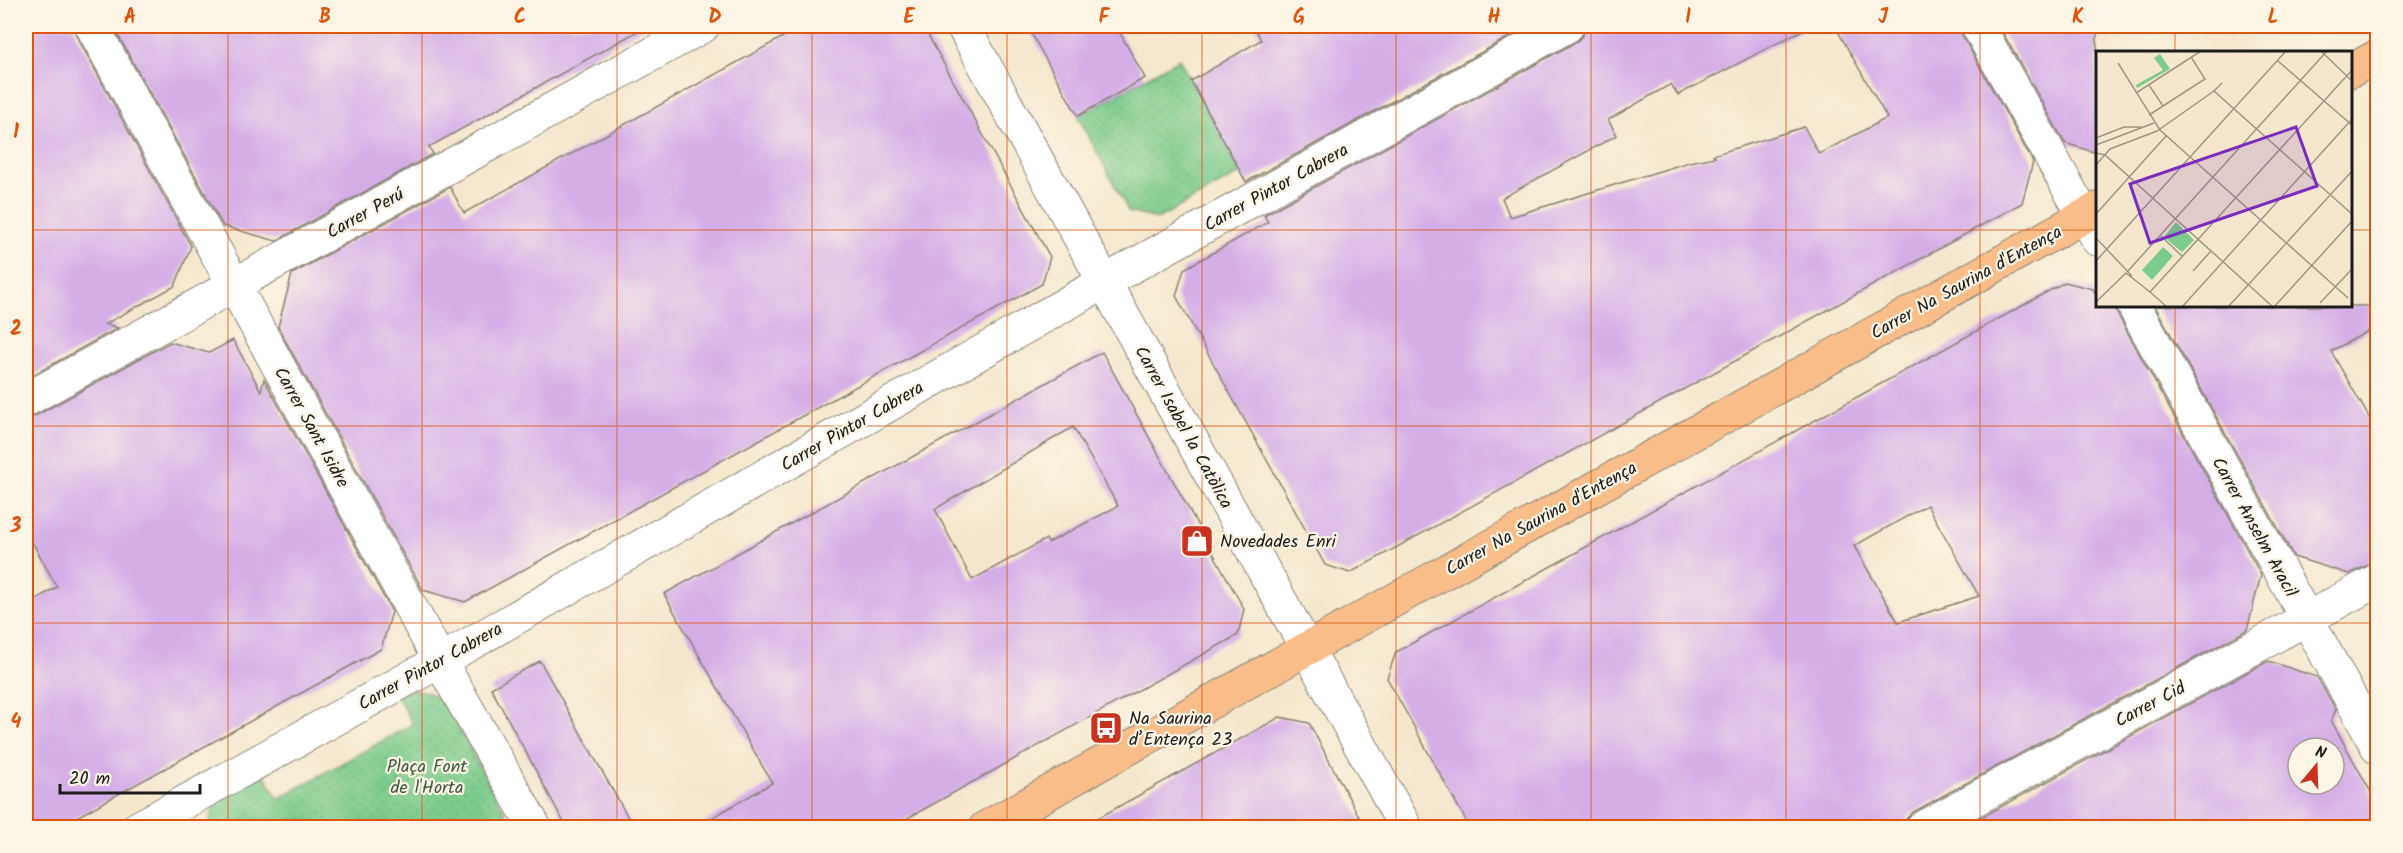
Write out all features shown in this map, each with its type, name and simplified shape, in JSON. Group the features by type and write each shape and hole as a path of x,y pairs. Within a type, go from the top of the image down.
{"main road":[{"path":"2352,70 2378,56"},
{"name":"Carrer Na Saurina d'Entença","path":"985,828 1306,650 2093,221"}],"street":[{"name":"Carrer Sant Isidre","path":"92,26 440,661 535,828"},
{"name":"Carrer Perú","path":"26,400 703,26"},
{"name":"Carrer Isabel la Catòlica","path":"963,26 1406,828"},
{"name":"Carrer Pintor Cabrera","path":"138,828 176,819 440,661 1104,282 1567,26"},
{"path":"1978,26 2093,221"},
{"name":"Carrer Anselm Aracil","path":"2135,308 2378,748"},
{"name":"Carrer Cid","path":"1922,828 2378,580"}],"green space":[{"path":"1179,59 1241,173 1157,219 1129,212 1078,116"},
{"name":"Plaça Font de l'Horta","path":"412,690 431,694 446,706 513,827 208,828 216,798 261,768 278,799 413,724 396,694"}],"building":[{"path":"26,26 73,26 191,246 175,286 105,324 118,328 26,379"},
{"path":"113,26 647,26 429,147 433,154 276,241 223,226"},
{"path":"803,26 923,26 1050,257 1042,284 465,602 423,590 278,327 292,274 450,187 464,213"},
{"path":"1027,26 1116,26 1145,78 1078,116"},
{"path":"1254,26 1529,26 1246,182 1191,81 1261,40"},
{"path":"1586,26 1810,26 1678,95 1671,84 1608,120 1617,135 1502,198 1510,217 1689,162 1715,157 1713,155 1804,127 1819,154 1887,118 1835,26 1959,26 2033,162 2022,203 1350,573 1325,565 1176,296 1184,269 1268,222 1264,215 1576,42 1583,35"},
{"path":"1999,26 2097,26 2096,153 2065,143"},
{"path":"2065,282 2093,289 2096,294 2096,308 2116,308 2261,575 2247,630 1913,812 1906,819 1903,828 1470,828 1387,678 1396,652","holes":["1927,505 1979,596 1898,622 1854,546"]},
{"path":"2378,306 2378,326 2331,351 2378,433 2378,561 2349,574 2294,557 2156,308"},
{"path":"233,340 261,391 264,379 392,612 381,649 57,828 26,828 26,605 57,587 26,531 26,419 170,342 209,353"},
{"path":"1102,352 1244,609 1238,635 890,828 694,828 772,783 664,594","holes":["1073,427 1118,506 1048,543 1046,539 972,580 935,509"]},
{"path":"540,661 634,828 567,828 491,688"},
{"path":"2268,661 2317,677 2336,710 2331,720 2340,736 2286,736 2286,796 2346,796 2346,747 2378,805 2378,828 1962,828"},
{"path":"1280,717 1309,723 1365,828 1080,828"}],"place":[{"name":"Novedades Enri","path":"1197,541"},
{"name":"Na Saurina d’Entença 23","path":"1106,728"}]}
